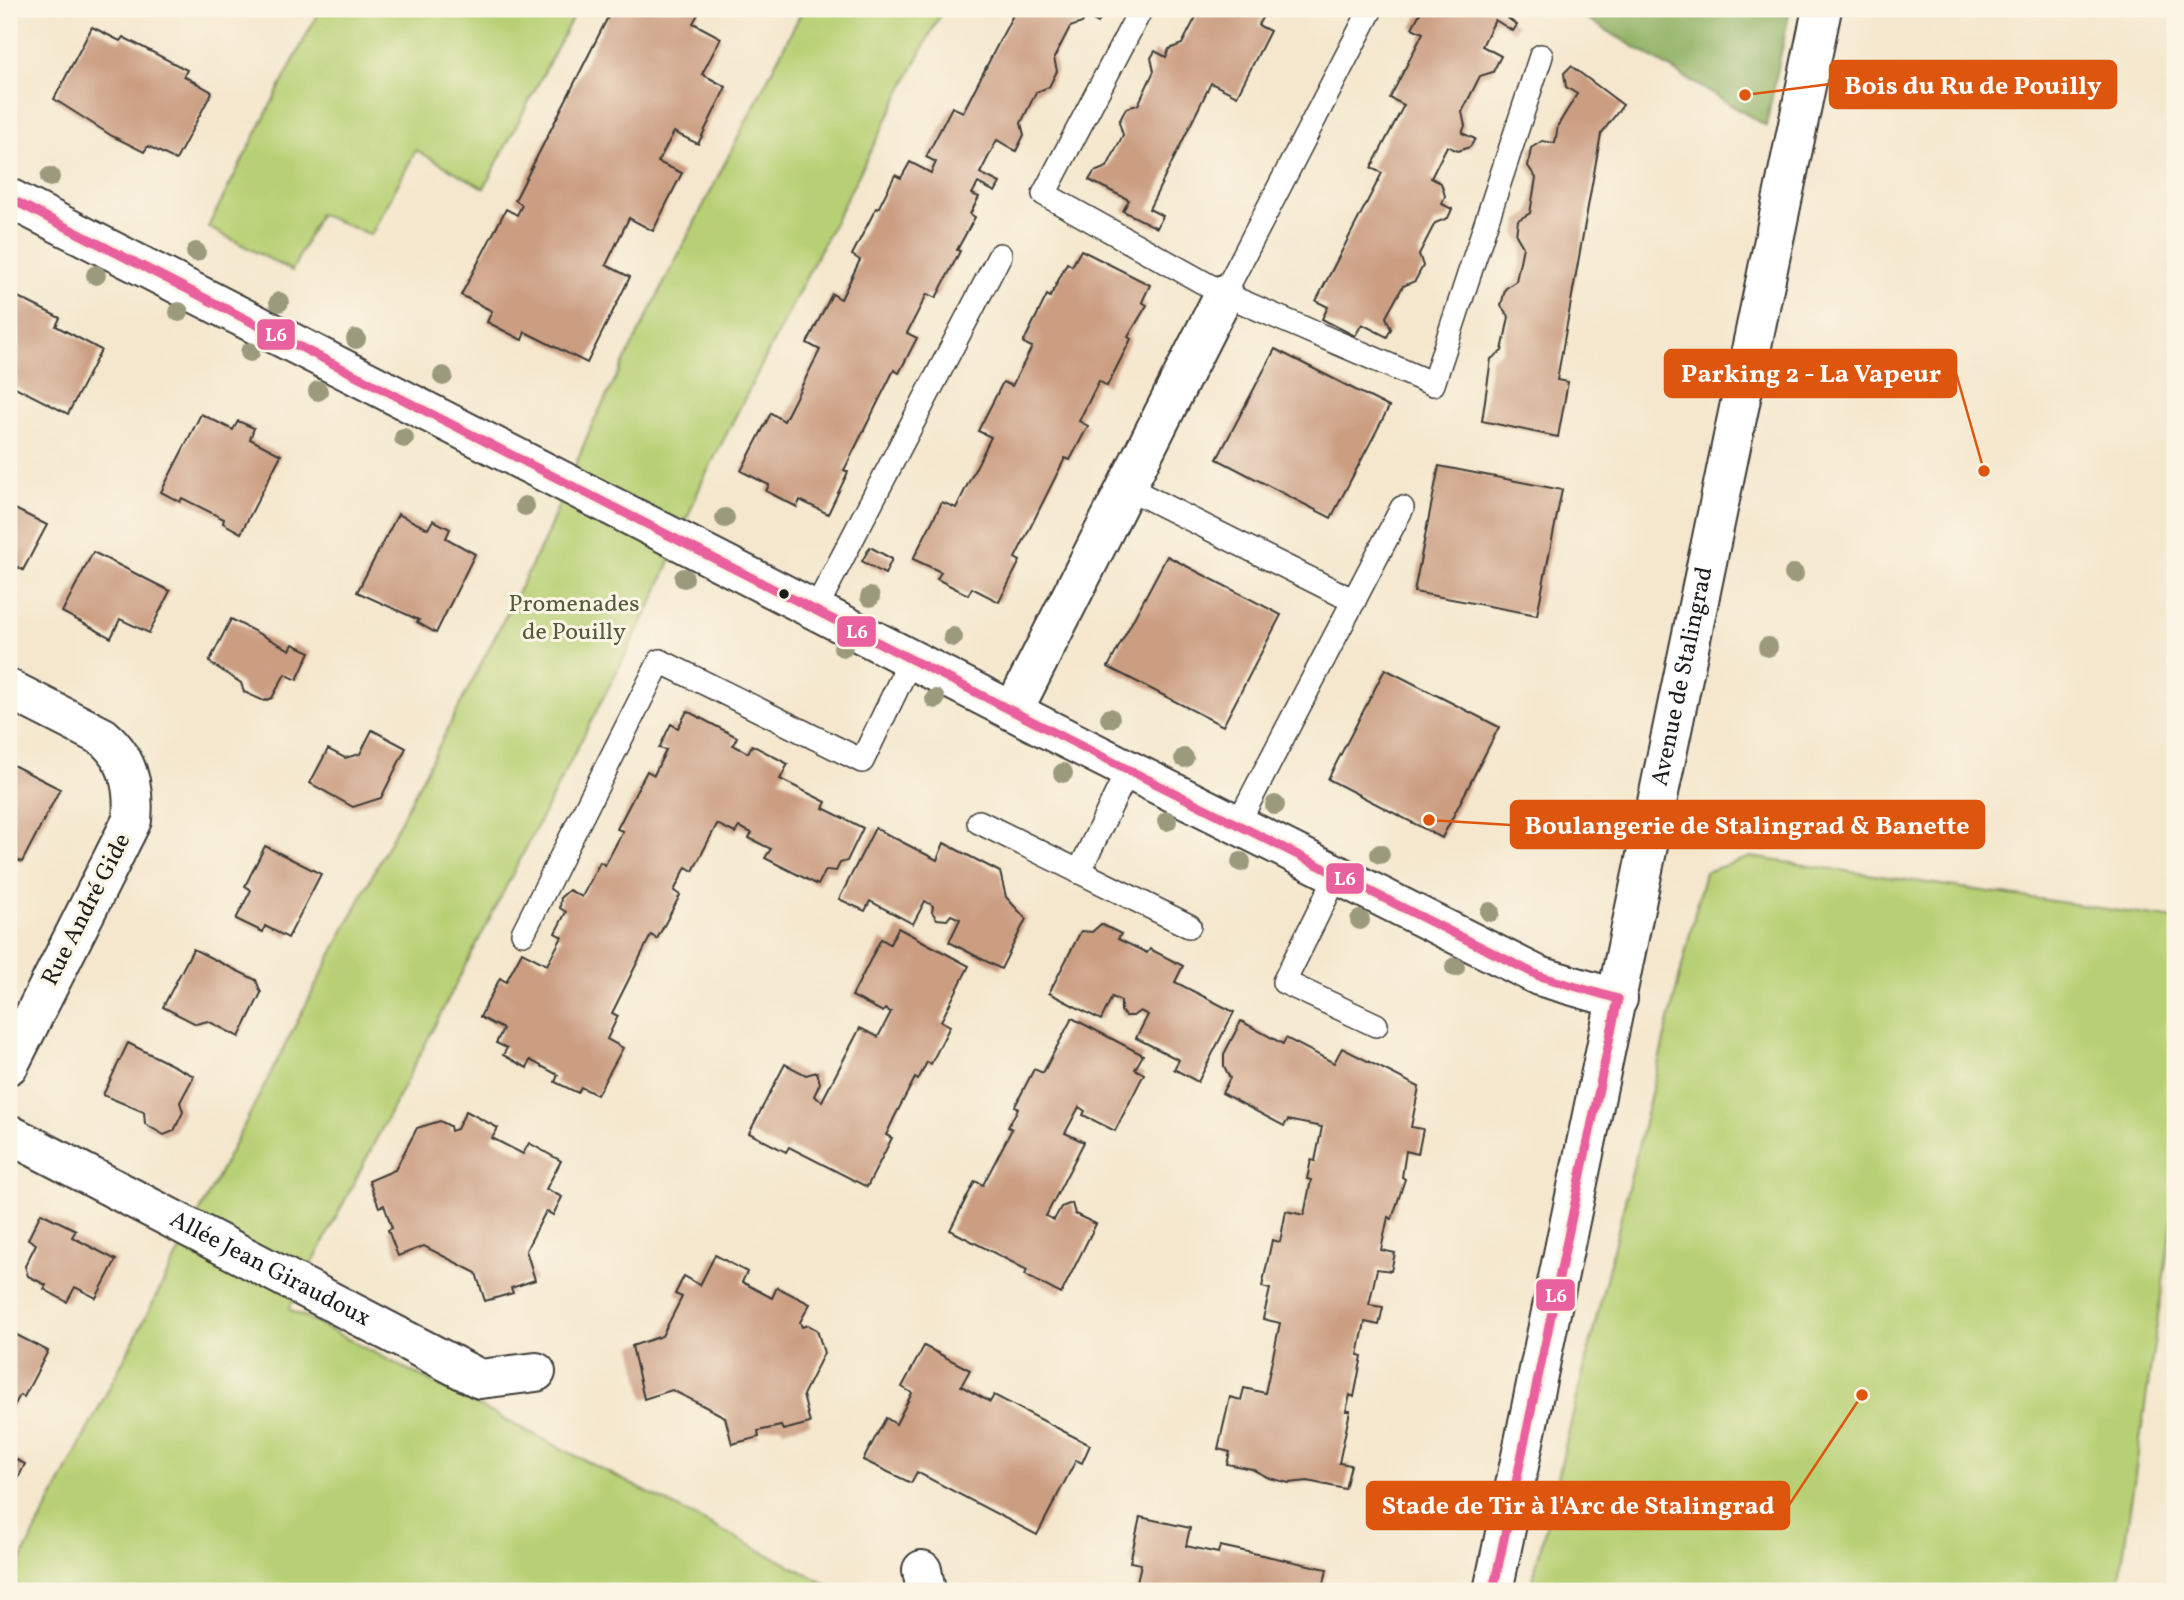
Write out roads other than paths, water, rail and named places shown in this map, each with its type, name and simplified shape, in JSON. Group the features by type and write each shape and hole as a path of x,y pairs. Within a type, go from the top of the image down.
{"street":[{"name":"Avenue de Stalingrad","path":"1493,1591 1822,9"},
{"path":"9,198 1128,770 1539,976 1618,999"},
{"path":"1013,711 1224,294"},
{"name":"Rue André Gide","path":"9,689 103,737 114,746 130,775 134,797 132,820 9,1065"},
{"name":"Allée Jean Giraudoux","path":"9,1134 480,1379 536,1373"}],"lane":[{"path":"1141,9 1044,194 1224,294 1433,384 1541,56"},
{"path":"1224,294 1371,9"},
{"path":"815,610 1000,255"},
{"path":"1126,487 1354,601"},
{"path":"1237,825 1402,508"},
{"path":"523,933 660,661 862,761 911,659"},
{"path":"1079,872 1128,770"},
{"path":"979,822 1189,926"},
{"path":"1337,875 1284,982 1376,1026"}],"place":[{"name":"Bois du Ru de Pouilly","path":"1745,95"},
{"name":"Parking 2 - La Vapeur","path":"1984,471"},
{"name":"Boulangerie de Stalingrad & Banette","path":"1429,820"},
{"name":"Stade de Tir à l'Arc de Stalingrad","path":"1862,1395"}],"park label":[{"name":"Promenades de Pouilly","path":"574,619"}]}
